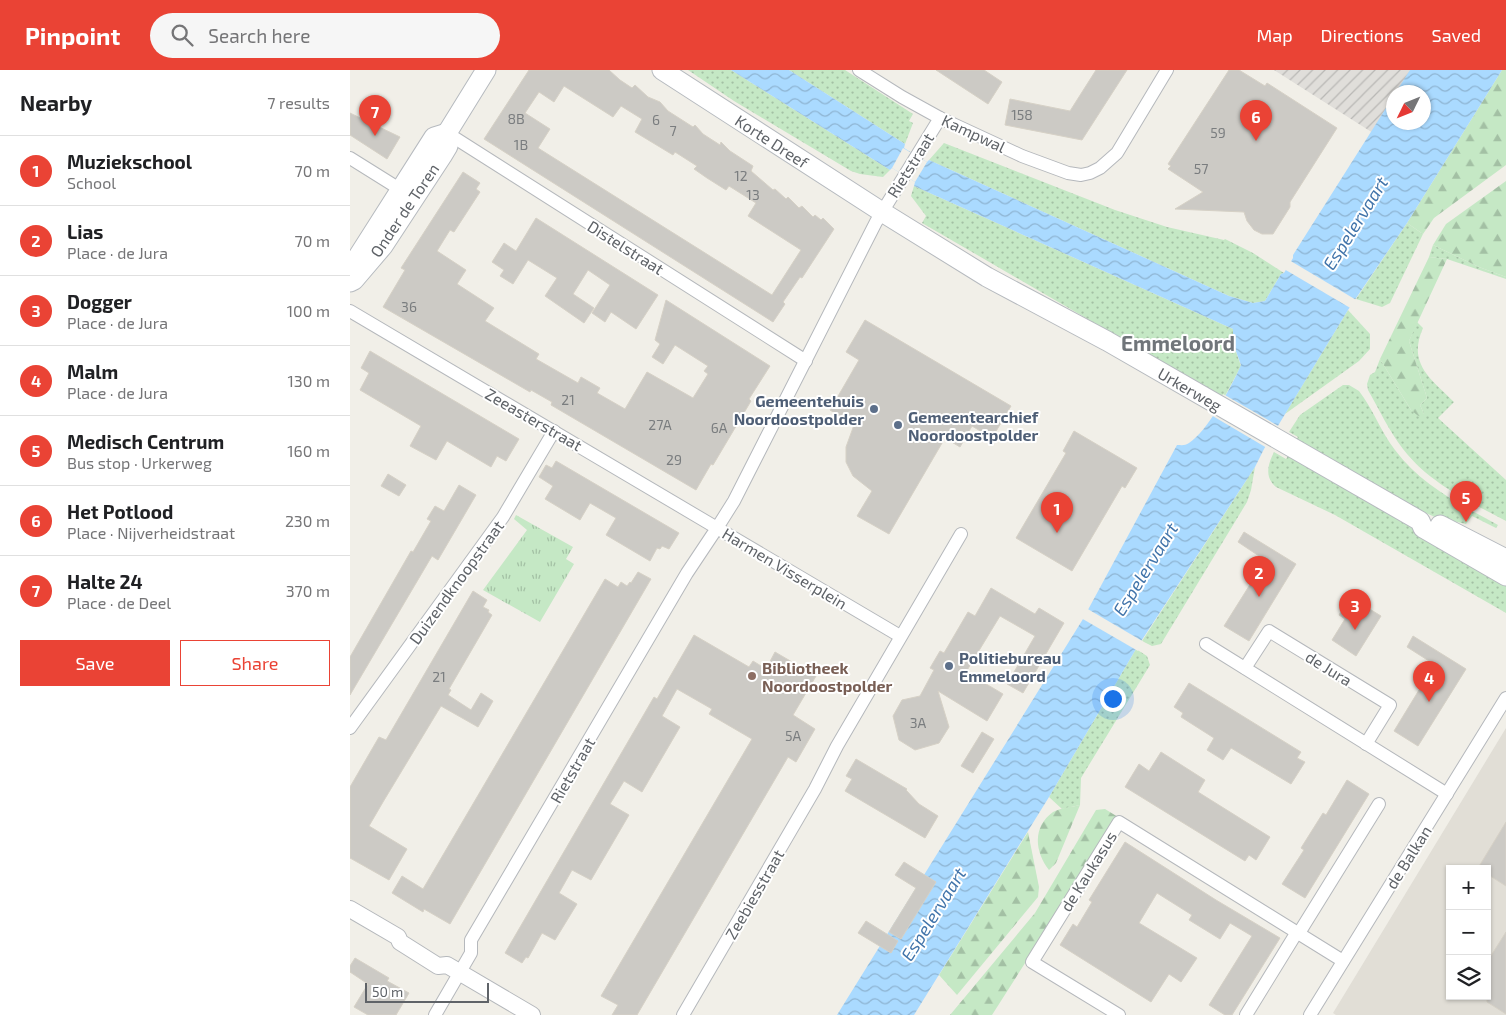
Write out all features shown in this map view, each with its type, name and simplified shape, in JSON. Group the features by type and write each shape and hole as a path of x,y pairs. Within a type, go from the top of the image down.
{"main road":[{"name":"Onder de Toren","path":"350,269 448,146 447,133 486,70"},
{"name":"Korte Dreef","path":"662,70 882,212"},
{"name":"Onder de Toren","path":"350,282 354,280 380,250 408,194"},
{"name":"Urkerweg","path":"882,212 988,277 1107,341 1420,521 1423,528 1506,576"},
{"name":"Urkerweg","path":"1420,521 1428,519 1506,559"}],"street":[{"name":"Kampwal","path":"859,70 940,118 1022,156 1068,173 1081,175 1096,171 1109,162 1117,153 1167,70"},
{"name":"Rietstraat","path":"882,212 915,155 940,118"},
{"name":"Distelstraat","path":"447,133 806,361"},
{"path":"350,158 408,194"},
{"name":"Harmen Visserplein","path":"882,212 718,528 900,636"},
{"name":"Zeeasterstraat","path":"350,311 718,528"},
{"name":"Duizendknoopstraat","path":"350,728 503,517 554,431"},
{"name":"Rietstraat","path":"435,1015 454,973 471,953 472,940 683,579 718,528"},
{"path":"900,636 961,534"},
{"name":"de Jura","path":"1245,668 1268,631 1384,702 1390,706 1366,744"},
{"name":"Zeebiesstraat","path":"683,1015 815,789 837,746 900,636"},
{"path":"1206,644 1447,794"},
{"name":"de Balkan","path":"1310,1015 1506,698"},
{"path":"1246,1015 1379,804"},
{"name":"de Kaukasus","path":"1119,1015 1032,962 1119,822 1343,961"},
{"path":"350,909 398,937 400,942 438,966 532,1015"}],"shaded area":[{"path":"1274,70 1415,70 1405,85 1386,85 1386,113 1373,133"},
{"path":"1506,728 1506,1015 1336,1015 1333,1013"}],"green space":[{"path":"688,70 731,70 890,170 883,177 851,171 734,101"},
{"path":"789,70 845,70 913,114 909,121 913,123 905,144"},
{"path":"1502,70 1506,70 1506,165 1434,218 1423,234 1407,223"},
{"path":"944,143 1115,210 1167,227 1225,239 1253,253 1284,273 1281,274 1265,301 1253,303 1229,296 929,160"},
{"path":"1506,181 1506,277 1479,267 1433,245 1446,224"},
{"path":"914,186 1233,329 1233,343 1241,366 1224,398 922,223 926,216 911,196"},
{"path":"1407,223 1423,234 1390,303 1382,307 1356,299"},
{"path":"1433,245 1479,267 1506,277 1506,279 1447,259 1429,257"},
{"path":"1429,257 1447,259 1409,341 1427,398 1420,405 1424,414 1422,419 1411,410 1380,359"},
{"path":"1348,310 1370,334 1370,349 1359,361 1285,414"},
{"path":"1417,322 1423,328 1418,352 1424,370 1454,402 1438,418 1506,480 1506,521 1451,491 1413,461 1393,435 1368,390 1367,384 1370,375 1375,372 1380,359 1411,410 1424,414 1420,405 1427,398 1409,341"},
{"path":"1343,385 1349,385 1359,391 1390,443 1417,474 1442,493 1498,525 1496,528 1472,516 1466,524 1435,517 1412,507 1296,440 1298,437 1289,432 1300,415"},
{"path":"1274,452 1286,459 1288,456 1506,582 1506,613 1335,515 1276,487 1270,479 1268,470"},
{"path":"1255,467 1247,502 1161,644 1152,646 1142,641"},
{"path":"516,515 573,547 566,559 574,564 540,622 483,590 527,530 514,519"},
{"path":"1136,649 1147,656 1150,665 1081,778 1080,805 1062,809 1049,797"},
{"path":"1080,805 1056,863 1049,870 1044,863 1039,848 1039,832 1042,825 1053,812"},
{"path":"1105,809 1118,817 992,1015 950,1015 1035,913 1096,810"},
{"path":"1028,832 1039,887 1038,897 957,995 939,975"}],"water":[{"name":"Espelervaart","path":"731,70 789,70 905,144 904,148 927,162 929,160 1229,296 1253,303 1265,301 1386,108 1386,130 1431,130 1431,85 1400,85 1410,70 1502,70 1407,223 1348,310 1255,467 1136,649 1049,797 914,1015 837,1015 1083,619 1177,445 1188,444 1211,419 1241,365 1233,343 1233,329 914,186 915,182 892,168 890,170"}],"pier":[{"path":"903,148 927,162 915,182 892,168"},
{"path":"1289,260 1358,301 1352,309 1284,269"},
{"path":"1223,394 1280,427 1267,448 1211,415"},
{"path":"1086,608 1144,642 1138,651 1081,618"}],"building":[{"path":"529,70 609,70 632,88 635,85 648,97 660,102 668,111 693,127 695,125 703,134 720,145 721,142 730,151 753,166 751,171 773,190 775,189 786,199 788,197 799,208 802,206 813,217 815,215 821,220 823,218 834,229 802,278 800,277 783,302 785,304 773,322 484,139","holes":["564,86 613,117 621,106 642,119 635,132 673,155 675,152 697,166 694,169 726,190 729,186 756,203 748,216 801,250 772,295 538,148 550,129 525,113 539,92 554,102"]},
{"path":"936,70 984,70 1002,82 988,104"},
{"path":"1096,70 1127,70 1082,140 1005,125 1010,99 1070,111"},
{"path":"1229,70 1239,70 1265,86 1267,83 1337,128 1290,202 1290,207 1273,234 1262,234 1254,230 1247,221 1244,212 1175,209 1203,192 1168,169 1171,166 1168,164"},
{"path":"350,113 400,137 387,159 350,135"},
{"path":"463,172 480,183 476,189 480,192 454,232 450,230 437,251 466,270 457,284 494,308 485,321 539,354 536,359 578,383 581,377 600,388 597,393 625,409 647,372 693,398 708,374 704,371 708,366 675,345 663,364 652,357 660,344 655,340 666,300 770,366 749,399 751,401 713,465 711,464 696,490 551,405 552,402 531,390 530,392 383,307 405,270 401,268"},
{"path":"536,218 658,295 636,329 611,312 605,322 592,313 610,285 588,270 573,294 594,308 584,323 545,296 557,278 528,260 513,284 500,276 504,270 492,262 504,243 516,251"},
{"path":"865,320 1011,406 992,438 972,426 960,447 945,438 889,534 857,516 872,491 853,476 846,462 846,447 854,425 830,410 859,360 846,352"},
{"path":"370,351 519,439 506,461 497,456 491,467 447,441 436,460 410,446 421,426 360,390 369,373 361,368"},
{"path":"1074,431 1137,468 1125,488 1122,486 1072,571 1016,538 1066,453 1063,451"},
{"path":"556,461 679,533 669,549 662,546 660,549 657,548 650,561 606,535 616,518 590,503 580,520 545,499 553,486 539,477 546,465 552,468"},
{"path":"388,474 406,485 399,496 381,486"},
{"path":"459,485 476,495 438,560 432,556 350,695 350,657 411,551 413,552 431,521 427,519 435,506 444,511"},
{"path":"1244,532 1296,564 1249,641 1224,626 1261,567 1254,563 1259,556 1238,542"},
{"path":"638,572 651,579 450,924 424,909 423,912 392,893 402,876 423,889 605,579 618,587 621,582 627,586"},
{"path":"991,588 1035,614 1039,608 1064,623 1023,693 1007,684 1035,636 1000,616 966,672 1003,694 987,721 938,691 949,727 939,743 915,750 899,740 893,716 902,700 920,696 934,670 930,668 940,651 944,653 968,612 975,616"},
{"path":"473,591 487,600 483,607 489,610 488,612 492,615 449,689 451,690 448,695 471,710 481,693 493,701 478,727 441,706 369,826 407,849 389,880 350,858 350,787 379,737 386,740"},
{"path":"1350,597 1381,616 1356,656 1332,640 1345,619 1339,615"},
{"path":"694,635 749,667 753,661 766,669 775,652 816,676 793,715 815,729 796,762 788,757 637,1015 612,1015 618,1005 601,996 752,739 709,714 712,709 677,689 662,716 680,727 642,792 624,781 610,804 629,815 591,880 572,870 559,893 577,904 555,940 542,933 528,958 526,957 522,963 505,953 654,697 657,699"},
{"path":"1413,636 1466,669 1418,746 1394,731 1430,672 1424,668 1429,661 1407,647"},
{"path":"1189,683 1301,752 1297,758 1305,762 1291,784 1231,748 1223,760 1207,750 1214,738 1181,717 1183,713 1174,707"},
{"path":"982,732 994,739 973,773 961,766"},
{"path":"1161,752 1205,780 1198,792 1270,837 1256,860 1249,855 1245,861 1125,787 1139,764 1149,771"},
{"path":"856,759 907,789 919,804 938,816 925,838 845,791 852,779 846,776"},
{"path":"1347,780 1369,794 1305,898 1282,884 1304,850 1301,848 1323,813 1326,815"},
{"path":"1506,822 1506,886 1491,877 1491,865 1480,865"},
{"path":"1125,842 1280,938 1232,1015 1225,1015 1209,1005 1252,936 1230,923 1220,939 1189,920 1192,915 1157,893 1139,923 1197,958 1181,982 1169,974 1151,1002 1060,945 1073,924 1077,927 1092,902 1089,900"},
{"path":"904,862 936,882 901,939 889,932 916,888 895,875"},
{"path":"866,921 898,941 891,953 858,933"},
{"path":"1506,932 1506,1014 1487,1002 1487,1000 1491,1000 1491,956"},
{"path":"355,958 389,978 387,981 409,993 396,1015 368,1015 354,1007 368,984 350,972 350,966"}],"place":[{"name":"Halte 24","path":"375,136"},
{"name":"Het Potlood","path":"1256,141"},
{"name":"Gemeentehuis Noordoostpolder","path":"874,409"},
{"name":"Gemeentearchief Noordoostpolder","path":"898,425"},
{"name":"Medisch Centrum","path":"1466,522"},
{"name":"Muziekschool","path":"1057,533"},
{"name":"Lias","path":"1259,597"},
{"name":"Dogger","path":"1355,630"},
{"name":"Politiebureau Emmeloord","path":"949,666"},
{"name":"Bibliotheek Noordoostpolder","path":"752,676"},
{"name":"Malm","path":"1429,702"}],"district":[{"name":"Emmeloord","path":"1178,342"}]}
